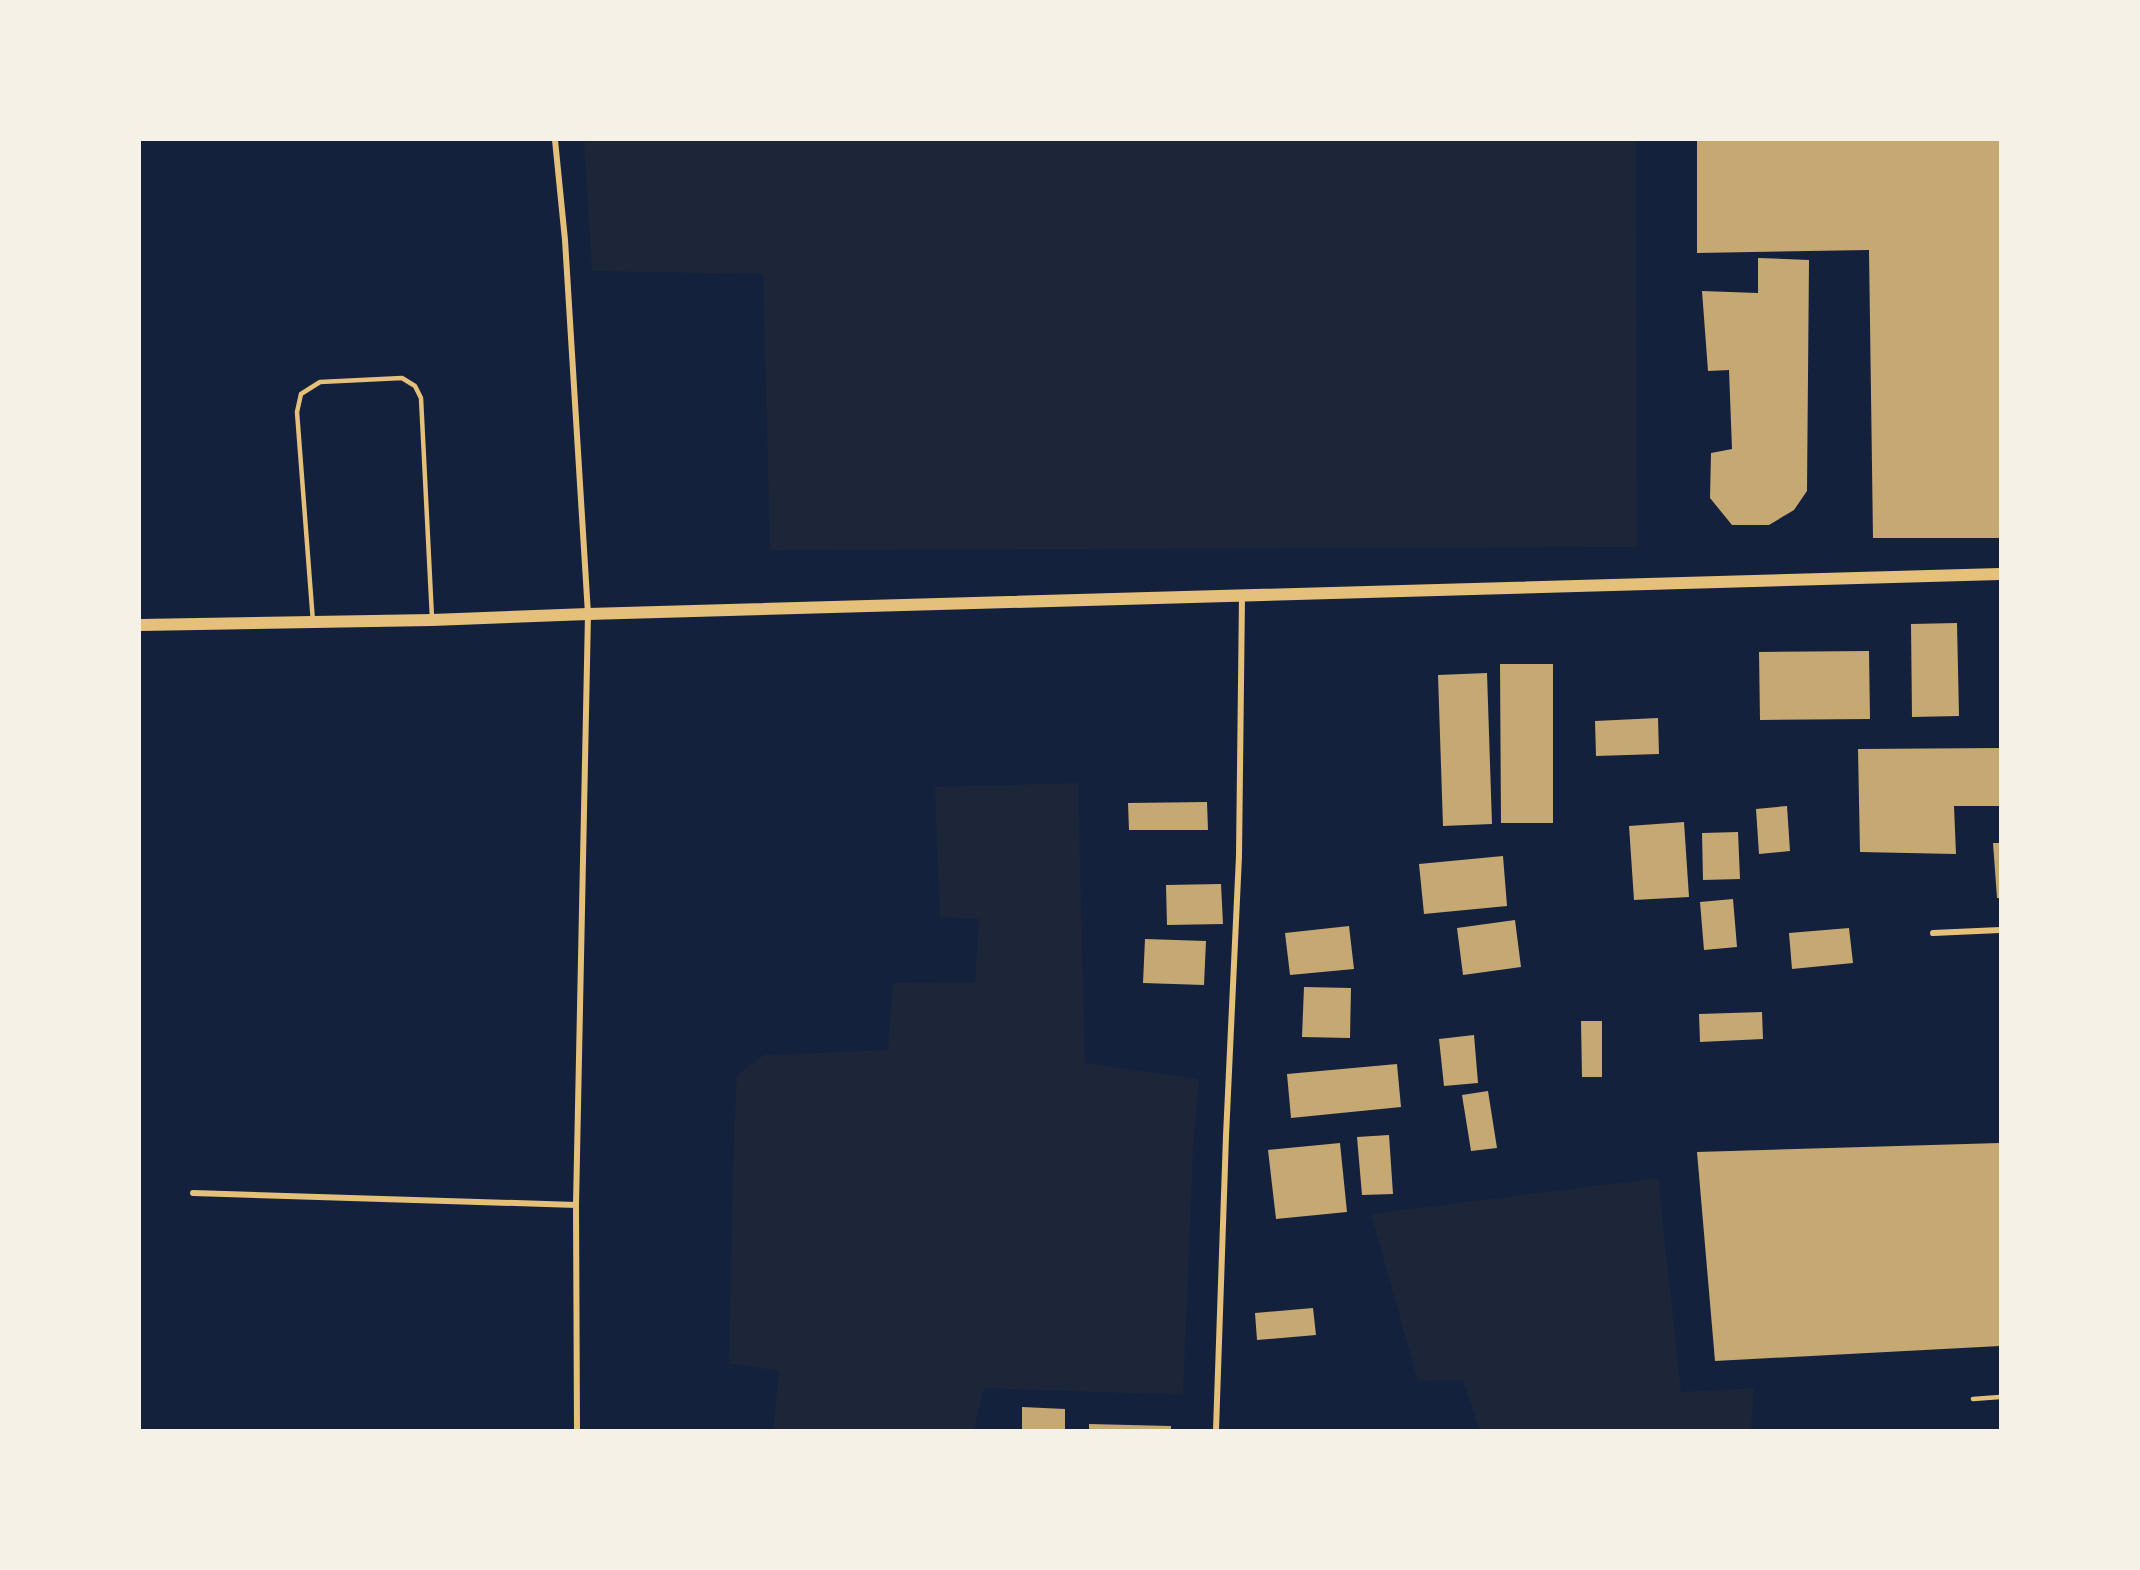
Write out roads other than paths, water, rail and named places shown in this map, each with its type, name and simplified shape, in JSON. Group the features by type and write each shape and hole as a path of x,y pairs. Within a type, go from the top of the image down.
{"main road":[{"path":"140,625 432,620 2001,574"}],"street":[{"path":"555,140 565,240 588,614 576,1205 577,1431"},
{"path":"1216,1431 1239,856 1242,595"},
{"path":"1933,933 2001,930"},
{"path":"193,1193 576,1205"}],"lane":[{"path":"313,622 297,412 301,394 320,382 402,378 415,386 421,398 432,620"},
{"path":"1973,1399 2001,1397"}]}
